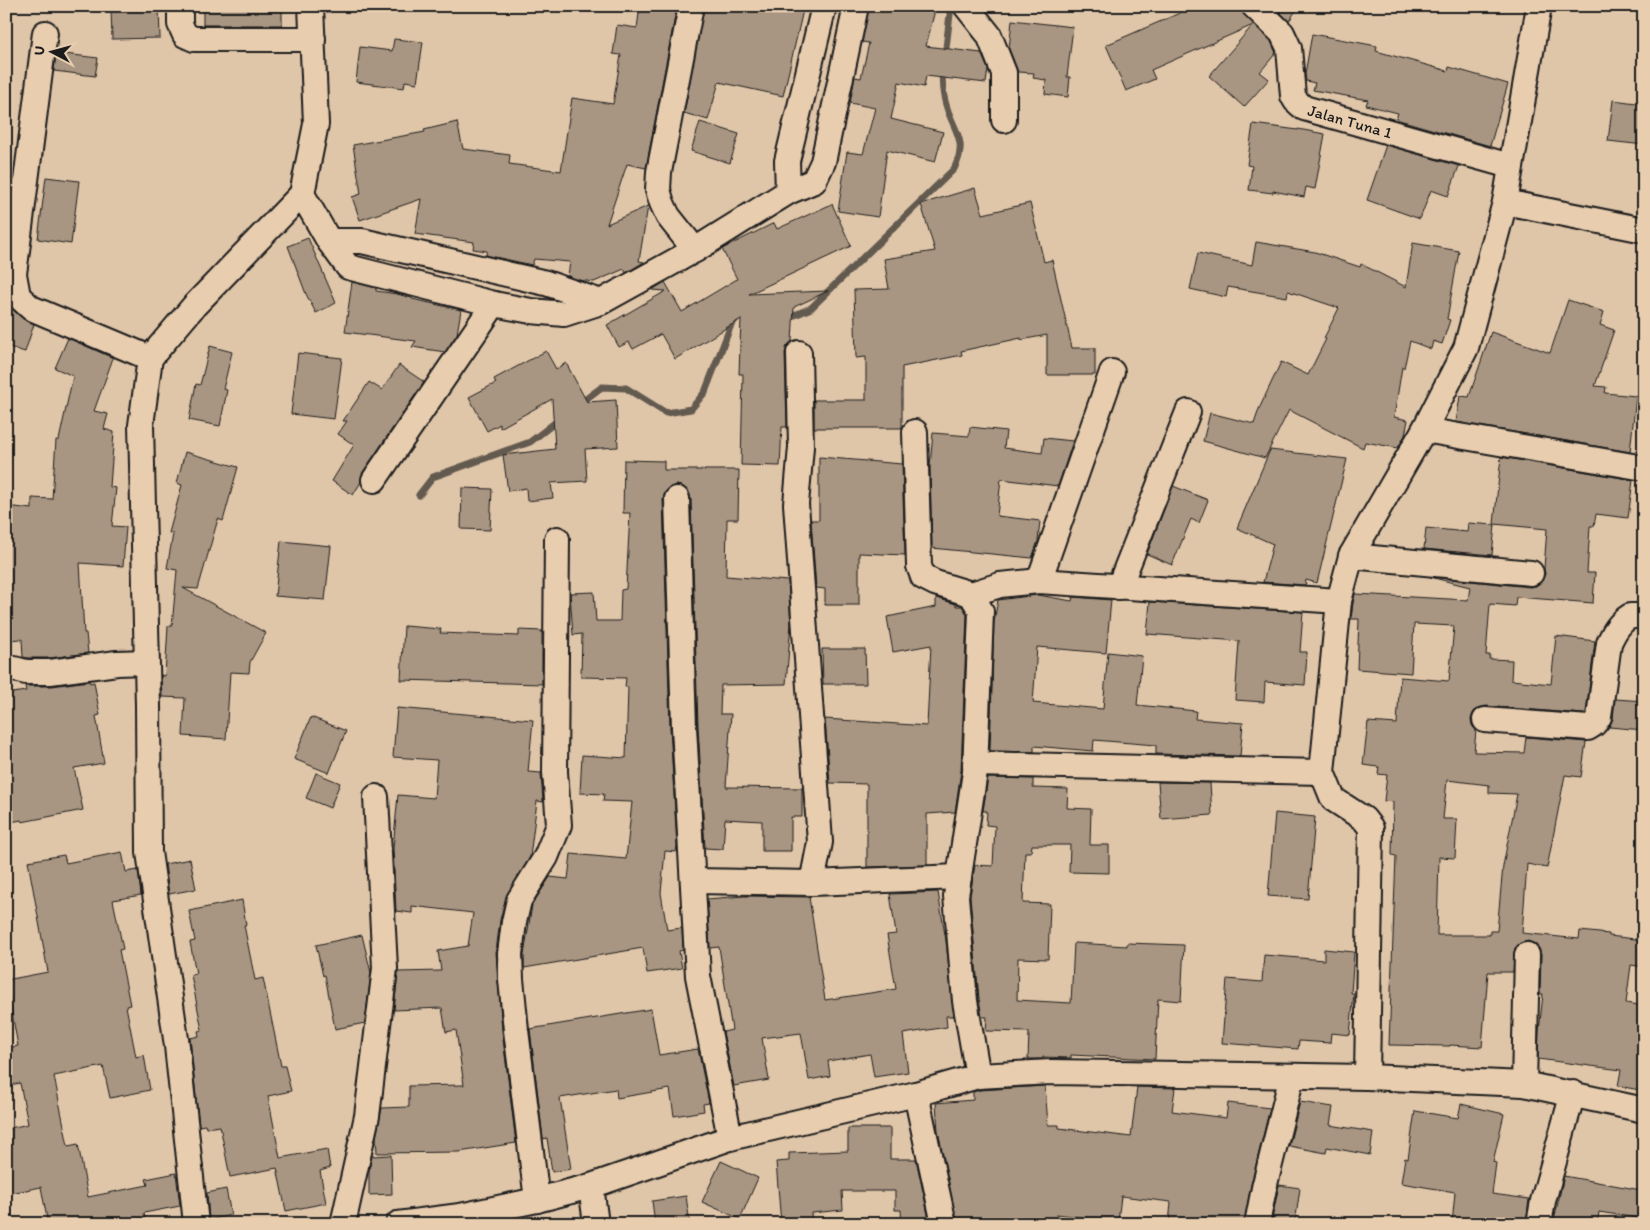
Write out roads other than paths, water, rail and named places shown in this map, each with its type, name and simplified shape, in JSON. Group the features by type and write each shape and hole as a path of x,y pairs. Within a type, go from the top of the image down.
{"street":[{"path":"180,6 182,30 185,35 194,39 313,39"},
{"path":"196,1224 177,1046 149,852 141,425 150,358 194,306 302,194 316,124 311,6"},
{"path":"691,6 659,172 658,190 668,216 695,250"},
{"path":"788,192 787,161 824,6"},
{"path":"302,194 329,241 348,267 494,304 531,311 564,314 600,302 695,250 788,192 814,181 823,162 856,6"},
{"path":"966,6 989,36 1004,72 1004,120"},
{"name":"Jalan Tuna 1","path":"1254,6 1282,33 1289,48 1293,96 1304,108 1510,166"},
{"path":"1367,1077 1371,828 1364,819 1334,798 1322,772 1339,601 1351,556 1424,430 1466,348 1505,202 1539,6"},
{"path":"45,33 14,274 18,296 31,308 150,358"},
{"path":"1505,202 1644,230"},
{"path":"329,241 362,241 546,282 600,302"},
{"path":"374,480 494,304"},
{"path":"799,353 801,447 796,504 820,842 812,883"},
{"path":"1039,581 1112,372"},
{"path":"1119,587 1188,412"},
{"path":"1424,430 1644,468"},
{"path":"914,432 919,566 923,577 935,583 971,594 1000,585 1039,581 1339,601"},
{"path":"677,499 684,727 698,976 730,1138"},
{"path":"537,1200 516,1030 510,954 514,922 520,900 546,858 558,825 555,772 557,540"},
{"path":"1351,556 1531,573"},
{"path":"971,594 981,612 975,764 956,896 965,1001 978,1076"},
{"path":"1485,720 1588,728 1592,726 1596,723 1598,717 1609,643 1618,625 1625,619 1630,616 1644,616"},
{"path":"6,667 26,672 50,672 146,662"},
{"path":"975,764 1322,772"},
{"path":"343,1224 367,1116 385,968 376,797"},
{"path":"693,881 812,883 959,877"},
{"path":"1524,1084 1526,955"},
{"path":"398,1224 460,1216 537,1200 591,1186 730,1138 916,1094 978,1076 1050,1072 1367,1077 1524,1084 1573,1093 1644,1110"},
{"path":"1257,1224 1292,1076"},
{"path":"1539,1224 1543,1201 1573,1093"},
{"path":"916,1094 944,1224"},
{"path":"591,1186 596,1224"}],"waterway":[{"path":"945,56 951,6"},
{"path":"785,316 795,315 811,308 954,169 958,160 960,146 945,101 942,85 943,69"},
{"path":"579,404 602,387 626,388 666,413 691,409 705,392 731,325 736,319"},
{"path":"419,495 433,477 530,442 561,418"}]}
